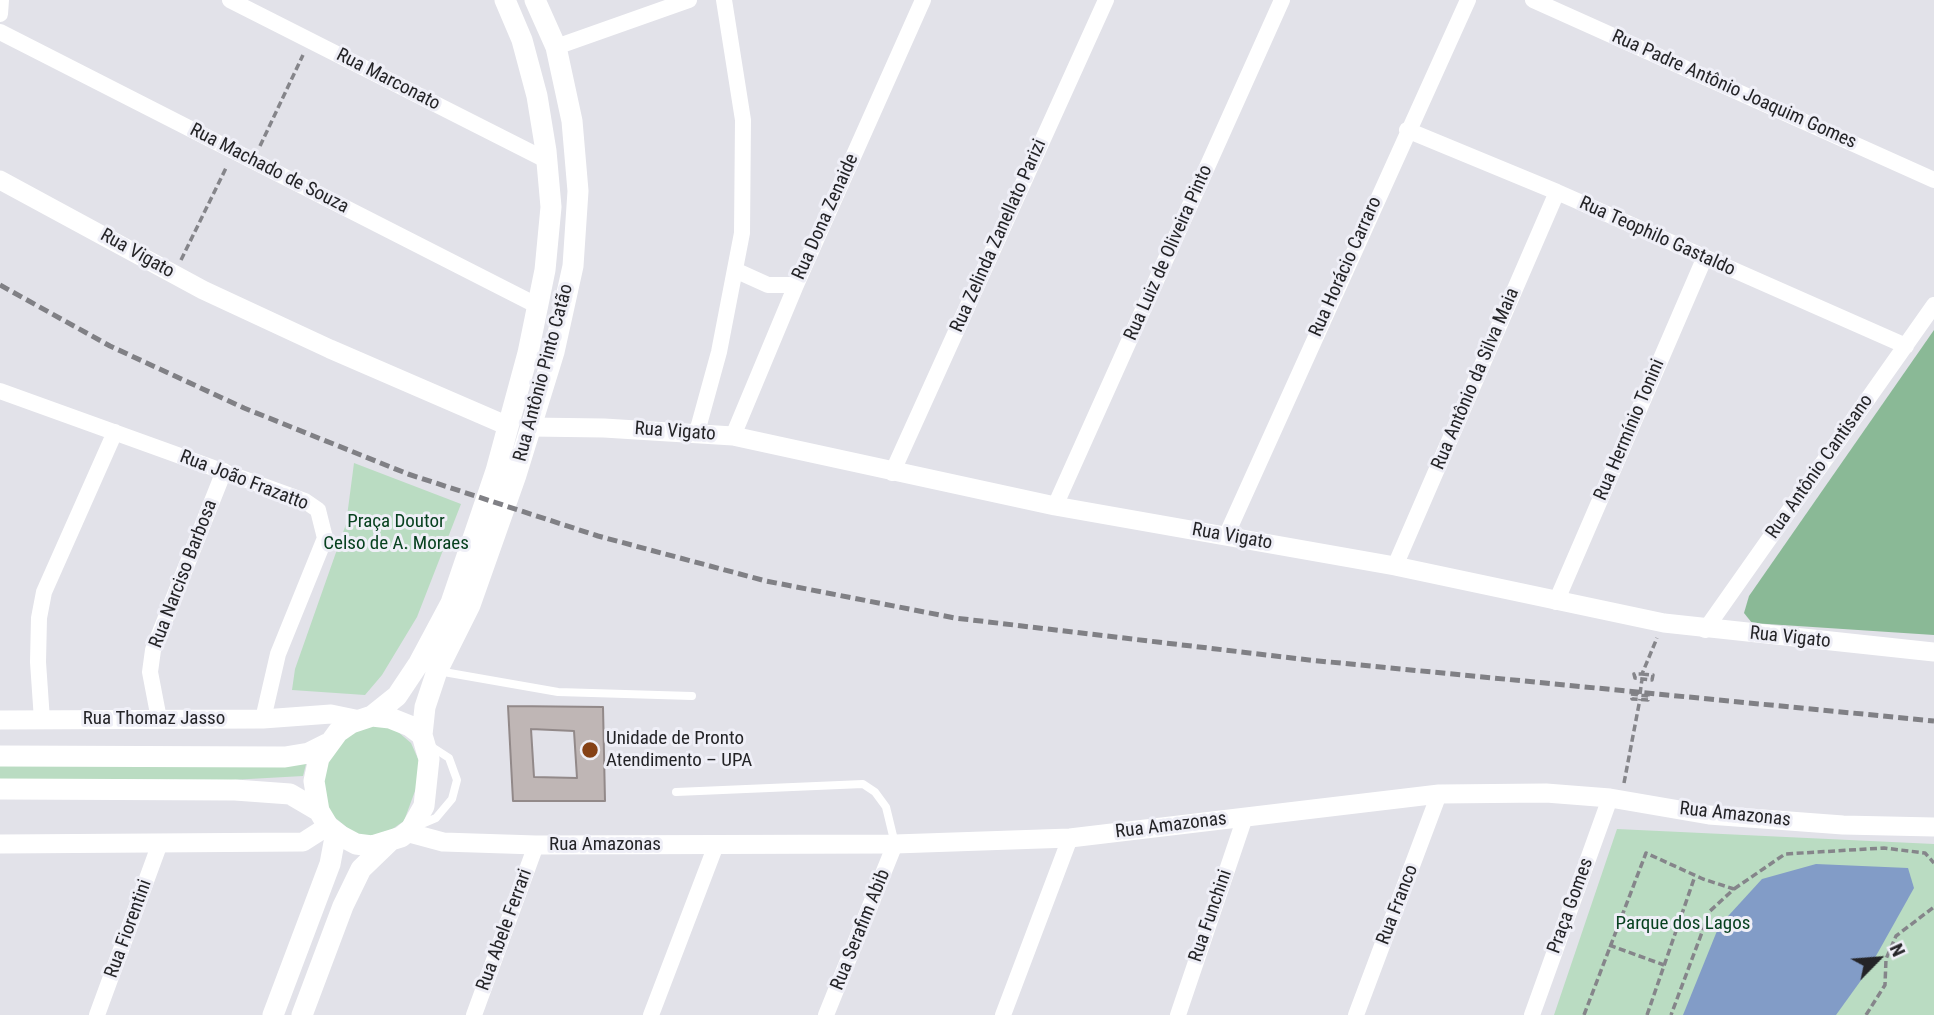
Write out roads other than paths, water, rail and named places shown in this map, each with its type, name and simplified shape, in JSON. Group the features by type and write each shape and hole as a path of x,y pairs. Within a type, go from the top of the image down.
{"main road":[{"name":"Rua Antônio Pinto Catão","path":"505,0 522,40 537,96 551,207 545,270 508,426 506,473"},
{"name":"Rua Antônio Pinto Catão","path":"424,739 425,707 437,671 470,605 486,533 506,473 530,427 554,352 573,266 578,191 572,121 556,47 535,0"},
{"name":"Rua Antônio Pinto Catão","path":"366,718 397,696 419,663 486,533"},
{"path":"0,756 285,757 309,752 366,718 390,718 424,739 429,780 424,806 402,834 361,869 343,906 302,1015"},
{"path":"273,1015 330,864 328,823 314,781 319,758 332,738"},
{"path":"0,789 249,791 290,794 356,844 372,846 402,834"}],"street":[{"path":"0,14 1,0"},
{"name":"Rua Marconato","path":"230,0 546,160"},
{"path":"556,47 689,0"},
{"path":"697,432 737,271 742,233 743,120 724,0"},
{"name":"Rua Dona Zenaide","path":"733,436 796,285 923,0"},
{"name":"Rua Zelinda Zanellato Parizi","path":"892,473 1106,0"},
{"name":"Rua Luiz de Oliveira Pinto","path":"1055,506 1282,0"},
{"name":"Rua Horácio Carraro","path":"1226,536 1407,130 1468,0"},
{"name":"Rua Padre Antônio Joaquim Gomes","path":"1533,0 1934,180"},
{"name":"Rua Machado de Souza","path":"0,32 537,306"},
{"name":"Rua Teophilo Gastaldo","path":"1407,130 1558,192 1704,259 1906,345"},
{"name":"Rua Vigato","path":"0,180 174,274 330,349 508,426"},
{"name":"Rua Antônio da Silva Maia","path":"1395,566 1558,192"},
{"name":"Rua Hermínio Tonini","path":"1556,602 1704,259"},
{"path":"737,271 768,285 796,285"},
{"name":"Rua Antônio Cantisano","path":"1705,630 1934,305"},
{"name":"Rua João Frazatto","path":"1,394 305,501 318,510 324,524 325,538 271,674 263,719"},
{"name":"Rua Vigato","path":"530,427 697,432 733,436 892,473 1055,506 1395,566 1664,623 1705,630 1934,652"},
{"path":"42,720 38,662 39,618 44,592 115,432"},
{"name":"Rua Narciso Barbosa","path":"159,719 150,673 153,650 223,471"},
{"name":"Rua Thomaz Jasso","path":"0,720 263,719 331,714 366,718"},
{"path":"308,715 332,738"},
{"name":"Rua Amazonas","path":"402,834 443,842 537,845 895,844 1070,838 1439,794 1546,793 1615,799 1709,815 1843,825 1934,828"},
{"name":"Rua Franco","path":"1356,1015 1439,794"},
{"name":"Praça Gomes","path":"1532,1015 1615,799"},
{"name":"Rua Funchini","path":"1178,1015 1245,817"},
{"path":"0,844 303,842 328,823"},
{"path":"1003,1015 1070,838"},
{"name":"Rua Fiorentini","path":"97,1015 160,843"},
{"name":"Rua Serafim Abib","path":"826,1015 895,844"},
{"name":"Rua Abele Ferrari","path":"474,1015 537,845"},
{"path":"651,1015 716,845"}],"lane":[{"path":"437,671 558,692 692,696"},
{"path":"676,792 863,784 875,792 886,807 895,844"}],"water":[{"path":"1816,864 1908,868 1914,888 1867,972 1836,1015 1683,1015 1719,926 1762,879"}],"railway":[{"path":"0,285 110,346 244,408 408,474 598,536 766,581 955,618 1309,660 1934,721"}],"place":[{"name":"Unidade de Pronto Atendimento – UPA","path":"590,750"}],"park label":[{"name":"Praça Doutor Celso de A. Moraes","path":"396,533"},
{"name":"Parque dos Lagos","path":"1683,924"}]}
